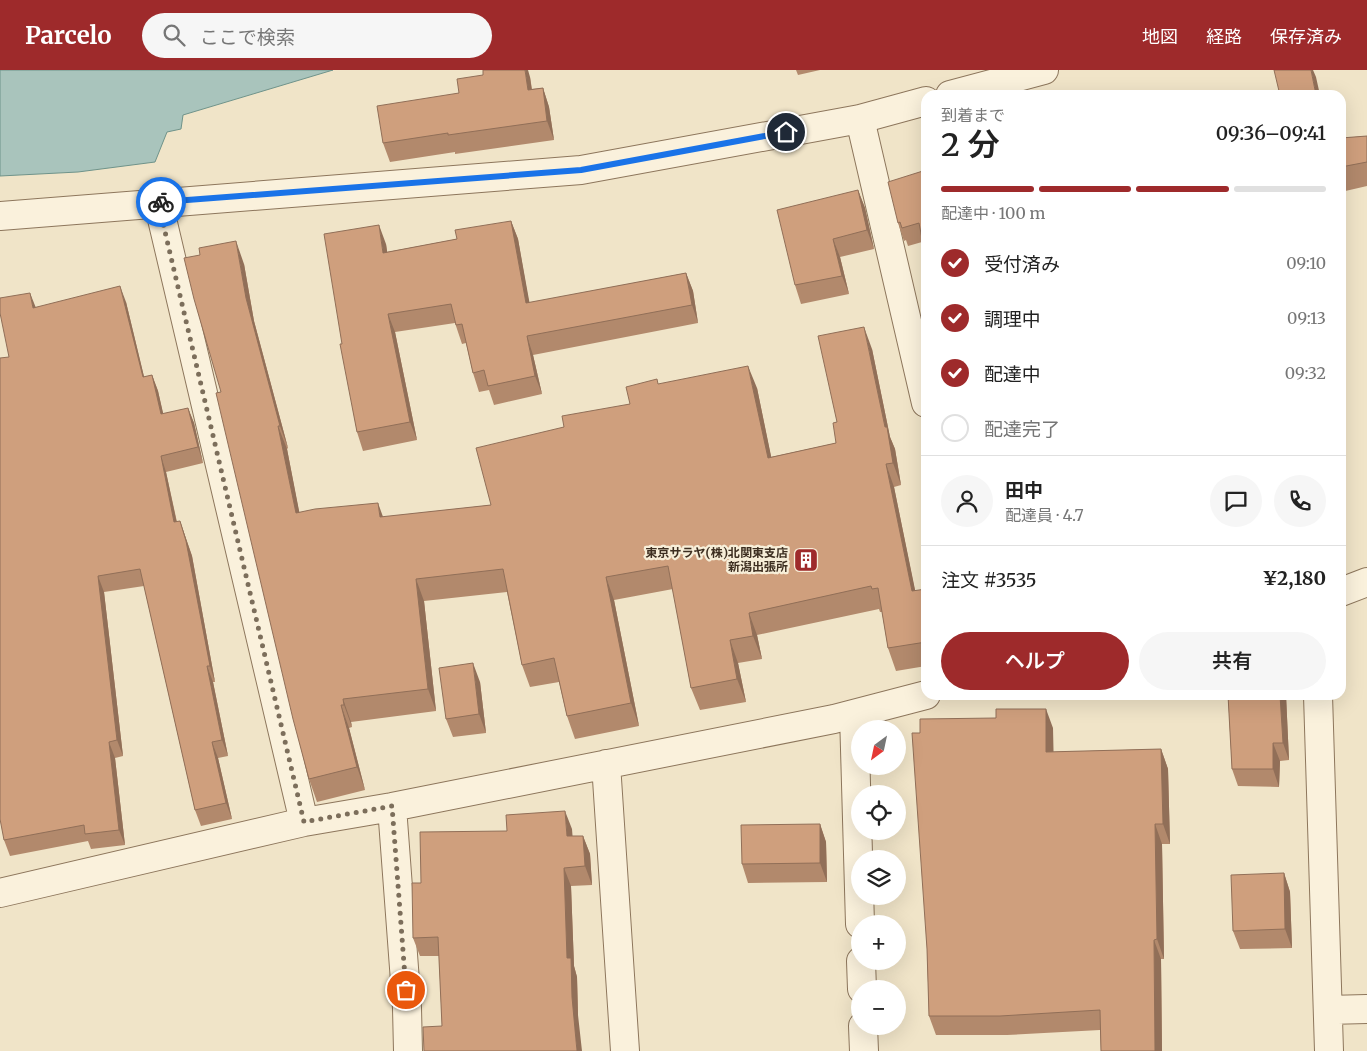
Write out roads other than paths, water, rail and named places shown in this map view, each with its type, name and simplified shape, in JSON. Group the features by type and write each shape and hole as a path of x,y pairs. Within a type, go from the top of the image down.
{"street":[{"path":"969,90 1044,70"},
{"path":"0,216 581,170 860,119 921,102"},
{"path":"860,119 921,381"},
{"path":"158,202 304,822"},
{"path":"1346,590 1367,582"},
{"path":"0,893 304,822 834,720 921,695"},
{"path":"1318,700 1330,1051"},
{"path":"854,714 860,915"},
{"path":"606,764 625,1051"},
{"path":"392,806 407,1008 408,1051"},
{"path":"1328,1010 1367,1009"},
{"path":"863,1035 864,1051"}],"water":[{"path":"0,70 333,70 183,115 181,129 167,132 155,162 78,172 0,176"}],"place":[{"name":"東京サラヤ(株)北関東支店 新潟出張所","path":"806,560"}]}
